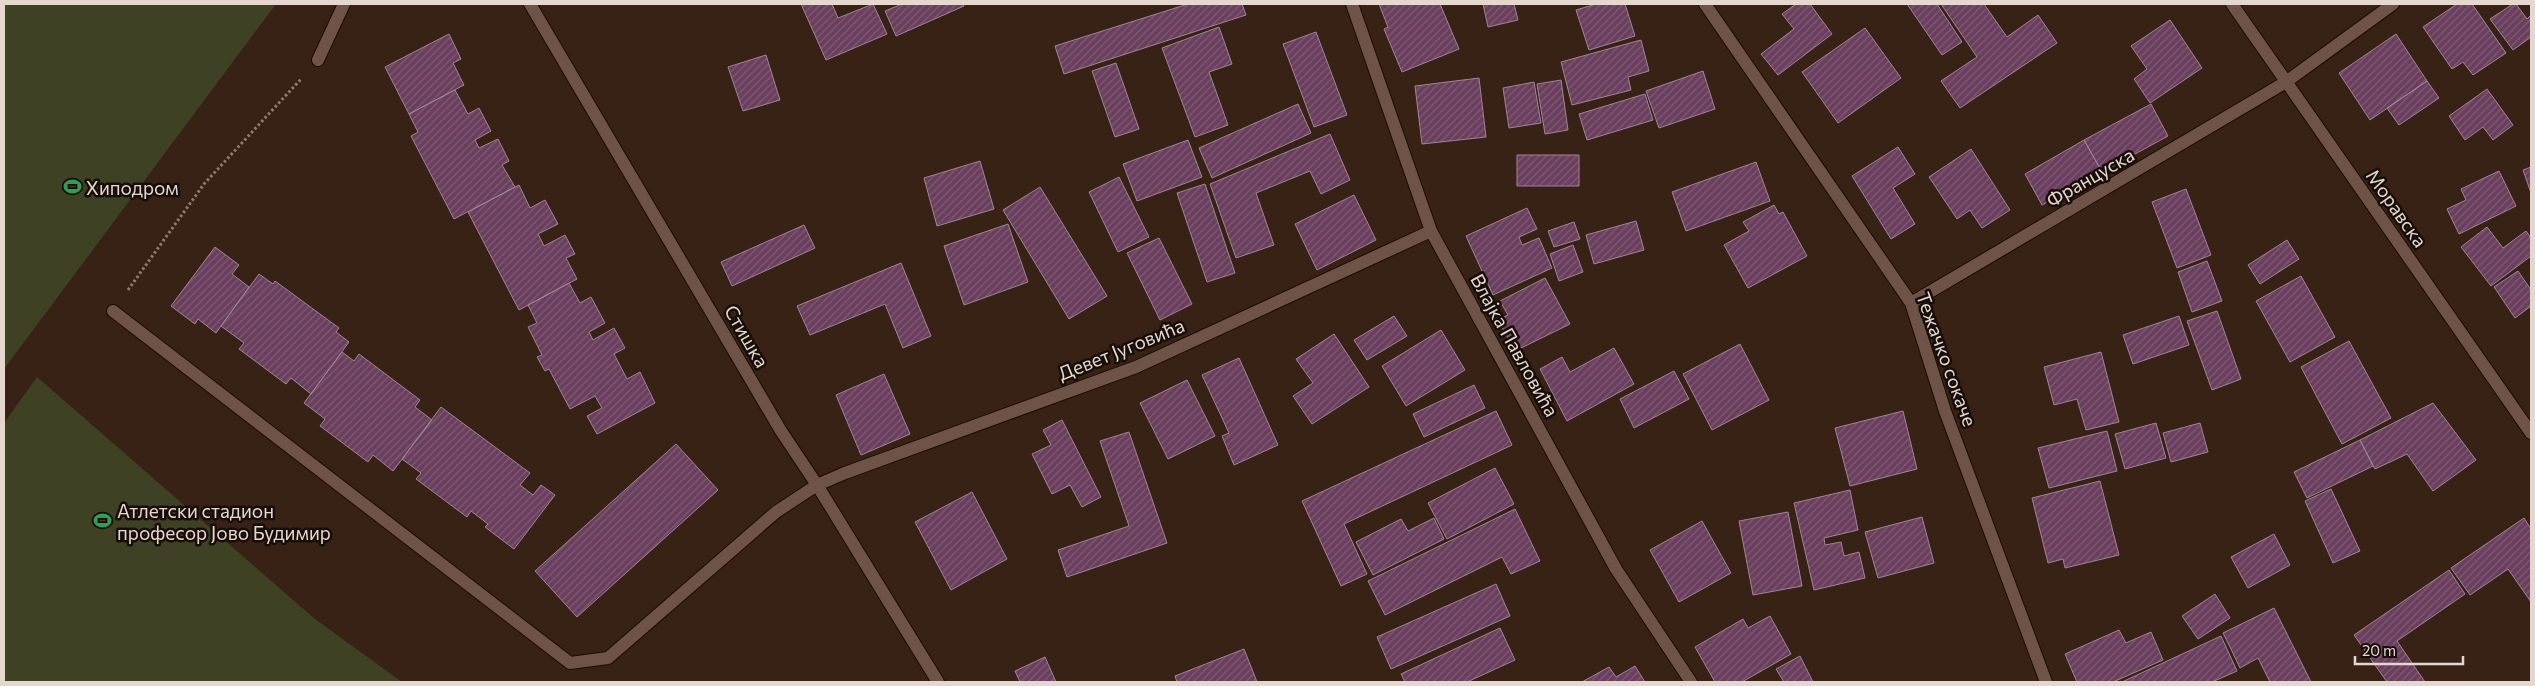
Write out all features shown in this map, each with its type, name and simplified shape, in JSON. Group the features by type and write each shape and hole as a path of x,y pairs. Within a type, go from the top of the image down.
{"street":[{"path":"318,60 344,4"},
{"name":"Стишка","path":"530,4 781,431 817,485 938,682"},
{"name":"Влајка Павловића","path":"1352,4 1431,231 1616,569 1691,682"},
{"name":"Тежачко сокаче","path":"1705,4 1911,303 1945,411 2046,682"},
{"name":"Моравска","path":"2232,4 2531,433"},
{"name":"Француска","path":"1911,303 2286,82 2393,4"},
{"name":"Девет Југовића","path":"113,311 570,663 608,658 776,512 817,485 854,469 1136,367 1431,231"}],"path":[{"path":"113,311 204,184 318,60"}],"green space":[{"name":"Хиподром","path":"4,4 276,4 4,369"},
{"name":"Атлетски стадион професор Јово Будимир","path":"37,377 315,619 402,682 4,682 4,423"}],"building":[{"path":"801,4 832,4 838,18 873,4 887,34 826,60"},
{"path":"902,4 963,4 964,6 896,36 885,11"},
{"path":"1188,4 1242,4 1246,15 1064,74 1055,46"},
{"path":"1379,4 1440,4 1459,49 1402,72 1384,29 1388,27"},
{"path":"1483,4 1514,4 1518,20 1488,27"},
{"path":"1596,4 1625,4 1635,36 1589,50 1576,10"},
{"path":"1796,4 1810,4 1832,34 1778,75 1761,54 1794,29 1782,14"},
{"path":"1907,4 1937,4 1962,42 1942,55"},
{"path":"1941,4 1984,4 2007,37 2038,15 2057,43 1960,108 1941,81 1977,57"},
{"path":"2457,4 2472,4 2506,53 2473,75 2463,62 2452,69 2423,27"},
{"path":"2516,4 2527,19 2531,15 2531,37 2513,50 2490,19"},
{"path":"2170,20 2202,68 2150,103 2134,79 2147,69 2131,46"},
{"path":"1219,27 1232,64 1209,72 1228,125 1195,137 1162,48"},
{"path":"1865,28 1901,78 1838,123 1802,72"},
{"path":"1316,32 1347,115 1314,127 1283,44"},
{"path":"449,34 461,59 453,63 464,85 409,114 385,67"},
{"path":"2396,34 2427,81 2370,120 2339,73"},
{"path":"1641,40 1649,71 1628,77 1631,90 1572,105 1561,62"},
{"path":"766,55 780,100 743,111 728,67"},
{"path":"1116,63 1139,129 1115,137 1092,71"},
{"path":"1703,71 1715,109 1659,128 1646,91"},
{"path":"1479,78 1486,137 1422,144 1415,86"},
{"path":"1561,80 1568,130 1545,134 1537,84"},
{"path":"2427,81 2439,98 2399,125 2387,108"},
{"path":"1534,82 1541,123 1509,128 1503,88"},
{"path":"2487,89 2513,125 2493,140 2483,127 2465,140 2449,116"},
{"path":"455,90 468,114 479,108 491,131 475,140 479,148 498,139 509,161 502,165 515,187 454,219 411,136 418,132 409,114"},
{"path":"1645,94 1653,120 1587,140 1579,114"},
{"path":"1298,104 1311,133 1212,178 1199,148"},
{"path":"2151,104 2168,136 2102,172 2084,140"},
{"path":"1330,134 1350,180 1321,194 1310,171 1256,193 1274,245 1236,258 1210,184"},
{"path":"1188,140 1202,177 1137,201 1123,164"},
{"path":"2084,140 2102,172 2042,205 2025,174"},
{"path":"1898,147 1915,174 1893,188 1915,224 1891,239 1852,176"},
{"path":"1971,149 2010,210 1982,228 1970,210 1957,219 1929,177"},
{"path":"1517,155 1579,155 1579,186 1517,186"},
{"path":"980,161 994,209 937,226 924,178"},
{"path":"1756,162 1770,201 1686,231 1672,192"},
{"path":"2531,167 2531,193 2523,170"},
{"path":"2499,171 2516,206 2459,234 2447,209 2466,200 2461,189"},
{"path":"1119,177 1149,237 1118,252 1089,192"},
{"path":"1205,184 1235,273 1207,282 1177,193"},
{"path":"519,185 530,208 545,200 558,224 538,234 544,246 565,235 575,254 566,258 577,279 519,310 468,212"},
{"path":"1040,187 1107,296 1069,319 1003,210"},
{"path":"2186,189 2211,255 2177,268 2152,202"},
{"path":"1354,195 1376,240 1317,270 1295,224"},
{"path":"1774,205 1779,214 1783,212 1807,256 1748,288 1724,245 1749,231 1743,222"},
{"path":"1527,208 1537,229 1519,237 1522,245 1539,238 1552,268 1493,295 1466,236"},
{"path":"1636,221 1644,250 1594,264 1586,235"},
{"path":"1574,222 1580,239 1554,247 1548,231"},
{"path":"1008,224 1028,282 964,305 944,246"},
{"path":"804,225 815,248 732,286 721,262"},
{"path":"2487,227 2503,248 2526,231 2531,238 2531,256 2491,286 2461,247"},
{"path":"1159,238 1192,304 1160,320 1127,253"},
{"path":"2287,240 2299,259 2260,284 2248,265"},
{"path":"1573,245 1583,272 1559,281 1550,254"},
{"path":"215,247 239,265 232,274 249,287 216,333 198,319 195,324 171,306"},
{"path":"2207,261 2222,301 2192,312 2178,272"},
{"path":"901,263 931,336 903,348 885,304 810,335 797,306"},
{"path":"2518,271 2531,290 2531,306 2515,318 2494,287"},
{"path":"259,274 273,284 275,281 339,328 336,332 349,342 311,394 291,378 286,384 239,349 244,343 221,326"},
{"path":"2301,276 2335,337 2290,362 2256,301"},
{"path":"1545,278 1570,324 1515,351 1498,320 1508,315 1500,301"},
{"path":"569,283 580,303 591,297 605,323 589,332 593,340 614,328 625,348 614,354 627,379 640,372 655,403 597,434 587,416 602,408 595,396 570,409 549,369 545,371 537,357 542,355 528,327 537,323 528,305"},
{"path":"2217,311 2241,379 2212,390 2187,321"},
{"path":"1394,316 1407,336 1367,360 1354,340"},
{"path":"2179,316 2189,345 2133,364 2123,335"},
{"path":"1441,330 1465,370 1406,406 1382,366"},
{"path":"1334,334 1369,387 1312,424 1293,396 1313,383 1296,359"},
{"path":"2349,341 2391,418 2342,444 2301,367"},
{"path":"1740,344 1769,400 1712,430 1683,374"},
{"path":"1614,348 1634,384 1567,421 1540,369 1562,357 1570,372"},
{"path":"342,352 354,361 359,354 420,400 415,407 432,420 393,471 373,455 368,462 320,426 325,419 304,403"},
{"path":"2101,352 2119,422 2086,430 2077,399 2054,405 2044,367"},
{"path":"1239,358 1278,445 1234,465 1222,436 1229,433 1202,375"},
{"path":"1674,371 1689,399 1634,428 1620,399"},
{"path":"884,374 910,434 861,455 836,395"},
{"path":"1187,380 1215,436 1168,459 1140,403"},
{"path":"1474,385 1485,408 1424,437 1413,414"},
{"path":"2433,403 2476,460 2433,491 2407,454 2375,469 2360,440"},
{"path":"441,407 530,473 520,485 533,495 541,485 555,495 514,549 485,527 488,524 471,511 467,517 416,479 421,473 402,459"},
{"path":"1496,411 1512,445 1344,524 1367,574 1341,586 1302,501"},
{"path":"1903,411 1917,469 1850,486 1835,428"},
{"path":"1062,420 1101,497 1082,507 1070,485 1052,494 1032,454 1051,445 1043,430"},
{"path":"2156,423 2166,458 2125,469 2115,434"},
{"path":"2200,423 2208,452 2171,462 2163,433"},
{"path":"2107,431 2117,471 2049,488 2038,448"},
{"path":"1129,432 1167,543 1067,577 1058,550 1129,526 1100,441"},
{"path":"2360,440 2373,466 2307,498 2294,472"},
{"path":"676,444 718,490 577,617 535,571"},
{"path":"1495,468 1514,504 1447,539 1428,503"},
{"path":"2100,481 2119,555 2065,568 2063,559 2048,563 2032,498"},
{"path":"2331,489 2360,551 2333,563 2305,501"},
{"path":"1850,490 1858,530 1824,538 1825,545 1841,542 1844,556 1859,552 1865,578 1814,590 1794,503"},
{"path":"972,492 1007,559 951,590 915,522"},
{"path":"1515,509 1540,561 1511,574 1502,557 1385,615 1368,581"},
{"path":"1788,512 1802,586 1753,595 1739,521"},
{"path":"1922,517 1934,563 1878,578 1865,532"},
{"path":"1434,518 1444,539 1373,575 1356,542 1401,519 1408,531"},
{"path":"2524,518 2531,529 2531,602 2508,569 2470,595 2451,568"},
{"path":"1702,521 1731,573 1679,602 1650,550"},
{"path":"2274,534 2290,565 2248,588 2231,557"},
{"path":"2449,570 2465,594 2397,641 2425,682 2387,682 2354,635"},
{"path":"1496,584 1510,616 1391,669 1377,637"},
{"path":"2215,594 2230,618 2198,639 2182,616"},
{"path":"2274,608 2311,682 2270,682 2258,658 2240,668 2223,633"},
{"path":"1770,616 1791,654 1742,682 1715,682 1695,647 1743,619 1748,628"},
{"path":"1500,628 1515,660 1467,682 1405,682 1401,674"},
{"path":"2119,630 2126,643 2151,632 2163,660 2113,682 2077,682 2065,654"},
{"path":"2221,636 2237,671 2212,682 2122,682"},
{"path":"1244,649 1257,682 1177,682 1175,676"},
{"path":"1800,656 1813,682 1784,682 1776,669"},
{"path":"1045,657 1056,682 1020,682 1015,671"},
{"path":"1635,666 1645,682 1582,682 1609,667 1616,677"}],"place":[{"name":"Хиподром","path":"72,187"},
{"name":"Атлетски стадион професор Јово Будимир","path":"103,521"}]}
